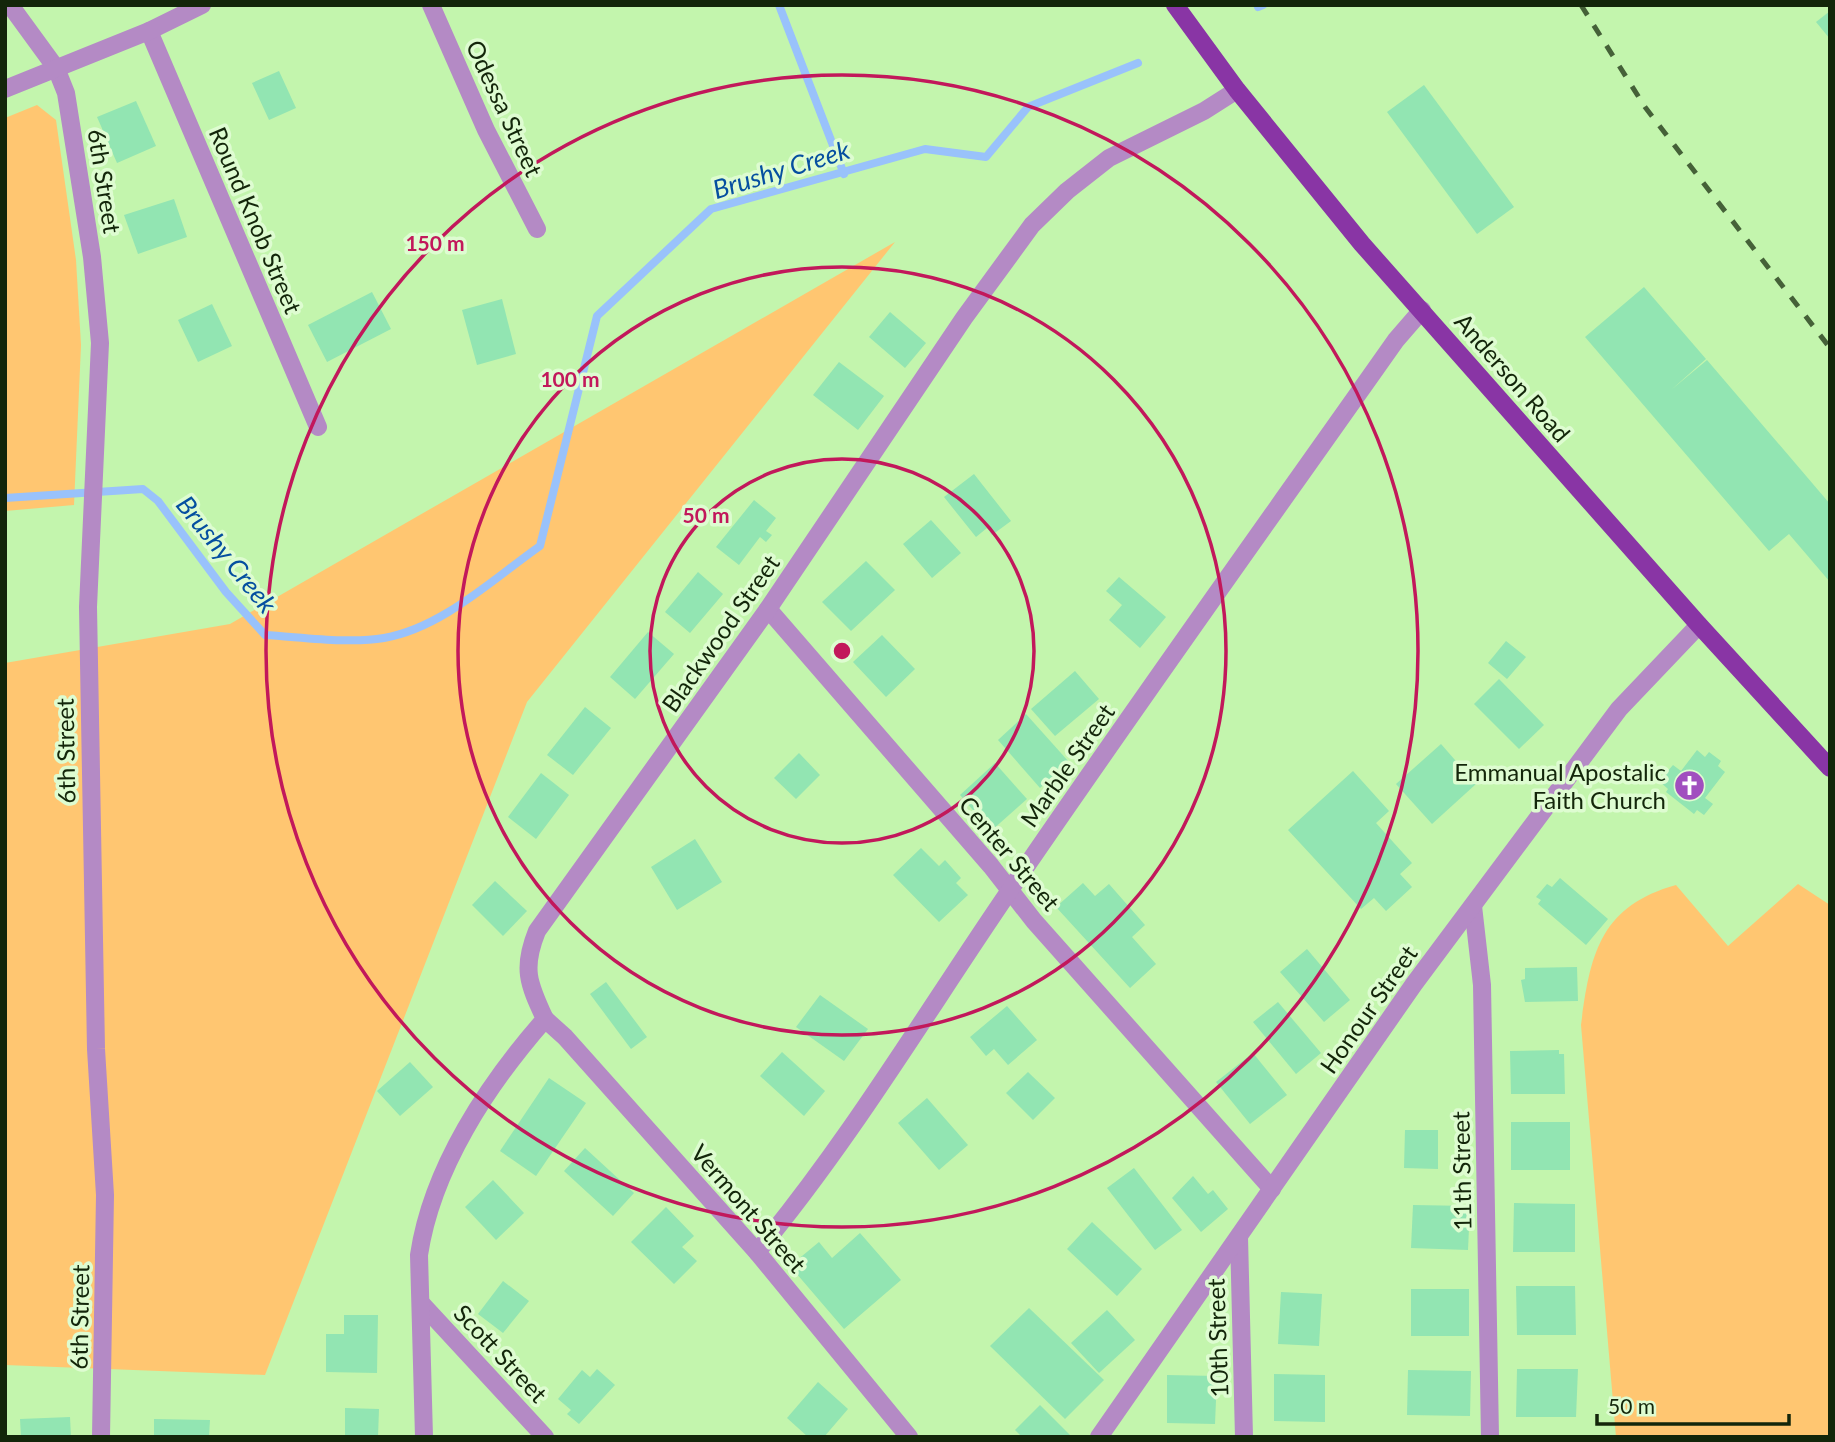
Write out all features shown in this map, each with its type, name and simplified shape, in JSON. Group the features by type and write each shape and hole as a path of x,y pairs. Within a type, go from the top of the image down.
{"main road":[{"name":"Anderson Road","path":"1175,5 1237,90 1362,244 1699,625 1830,768"}],"street":[{"name":"6th Street","path":"10,5 56,68 66,93 92,257 100,343 88,607 96,1049 105,1195 101,1437"},
{"path":"5,89 149,31 202,5"},
{"name":"Odessa Street","path":"431,5 486,130 537,229"},
{"name":"Round Knob Street","path":"149,31 318,427"},
{"name":"Blackwood Street","path":"545,1018 527,977 529,950 537,930 768,609 964,318 1032,225 1067,191 1110,159 1204,111 1237,90"},
{"name":"Marble Street","path":"757,1252 830,1154 1010,890 1388,351 1422,310"},
{"name":"Center Street","path":"768,609 1034,921 1272,1189"},
{"name":"Honour Street","path":"1099,1437 1414,984 1619,709 1699,625"},
{"name":"11th Street","path":"1473,906 1482,985 1490,1437"},
{"path":"424,1437 421,1238 439,1186 461,1139 484,1099 545,1018"},
{"name":"Vermont Street","path":"545,1018 757,1252 909,1437"},
{"name":"10th Street","path":"1238,1237 1244,1437"},
{"name":"Scott Street","path":"421,1303 545,1437"}],"shaded area":[{"path":"37,105 56,120 76,260 81,345 74,505 5,511 5,118"},
{"path":"895,242 527,702 265,1375 5,1365 5,663 230,624"},
{"path":"1798,884 1830,905 1830,1437 1616,1437 1581,1025 1595,955 1615,920 1630,906 1650,894 1676,885 1728,946"}],"building":[{"path":"1830,11 1830,39 1816,22"},
{"path":"279,71 296,108 269,120 252,83"},
{"path":"1424,85 1514,207 1477,234 1387,112"},
{"path":"136,101 156,146 117,163 97,117"},
{"path":"174,199 187,237 138,254 124,215"},
{"path":"1644,287 1706,359 1671,390 1707,360 1830,504 1830,582 1789,534 1769,551 1585,337"},
{"path":"372,292 391,329 327,362 308,325"},
{"path":"502,299 516,354 477,365 462,310"},
{"path":"212,304 232,346 198,362 178,320"},
{"path":"890,312 926,343 905,368 869,337"},
{"path":"839,362 884,396 858,430 813,395"},
{"path":"974,474 1011,521 992,535 987,528 976,537 944,497"},
{"path":"754,500 776,518 766,531 772,535 766,542 760,537 739,565 716,547"},
{"path":"931,520 961,553 932,578 903,544"},
{"path":"866,561 895,590 851,631 822,602"},
{"path":"698,572 723,594 690,633 665,612"},
{"path":"1119,577 1166,617 1140,648 1109,620 1122,605 1106,591"},
{"path":"648,632 674,654 635,699 610,677"},
{"path":"882,635 915,669 886,697 853,662"},
{"path":"1506,641 1526,657 1507,679 1488,663"},
{"path":"1075,671 1099,699 1055,736 1031,709"},
{"path":"1499,679 1544,725 1519,749 1474,704"},
{"path":"585,707 611,728 573,775 547,755"},
{"path":"1026,714 1069,762 1040,788 998,740"},
{"path":"1441,744 1476,784 1432,824 1396,784"},
{"name":"Emmanual Apostalic Faith Church","path":"1697,750 1705,757 1709,752 1721,761 1718,766 1725,772 1705,798 1713,804 1704,815 1697,810 1694,814 1666,792 1668,789 1659,781 1673,765 1681,771"},
{"path":"799,753 820,775 796,799 774,778"},
{"path":"995,763 1027,799 991,831 960,795"},
{"path":"1353,771 1389,811 1376,823 1412,863 1400,874 1412,887 1386,911 1374,898 1361,909 1288,830"},
{"path":"541,773 569,795 536,839 508,817"},
{"path":"695,839 722,882 677,910 651,867"},
{"path":"921,848 939,866 945,860 961,878 956,883 968,895 939,922 893,875"},
{"path":"1560,878 1608,919 1586,945 1538,904 1541,900 1536,897 1547,884 1552,887"},
{"path":"495,881 527,911 503,936 472,905"},
{"path":"1083,883 1095,896 1109,884 1145,925 1132,937 1156,964 1130,988 1056,907"},
{"path":"1307,949 1350,1000 1324,1022 1280,972"},
{"path":"1577,967 1578,1001 1525,1002 1521,980 1525,979 1525,968"},
{"path":"606,982 647,1037 631,1049 590,994"},
{"path":"820,995 868,1029 844,1061 796,1027"},
{"path":"1278,1002 1321,1053 1296,1074 1253,1022"},
{"path":"1007,1006 1037,1040 1008,1065 994,1049 986,1056 970,1037"},
{"path":"1559,1050 1559,1054 1564,1054 1565,1094 1511,1094 1510,1051"},
{"path":"782,1052 825,1091 804,1116 760,1076"},
{"path":"1253,1053 1287,1095 1250,1124 1216,1082"},
{"path":"410,1062 433,1087 400,1116 377,1091"},
{"path":"1028,1072 1055,1098 1033,1120 1006,1093"},
{"path":"549,1078 586,1103 536,1176 500,1151"},
{"path":"927,1098 968,1145 939,1170 898,1123"},
{"path":"1511,1122 1570,1122 1570,1170 1511,1170"},
{"path":"1405,1130 1438,1130 1438,1169 1404,1168"},
{"path":"585,1148 634,1193 613,1216 564,1171"},
{"path":"1134,1168 1182,1230 1155,1250 1107,1188"},
{"path":"1193,1176 1208,1194 1213,1190 1228,1209 1201,1232 1172,1198"},
{"path":"493,1180 524,1213 496,1240 465,1207"},
{"path":"1514,1203 1575,1204 1575,1252 1513,1252"},
{"path":"1413,1205 1470,1206 1468,1250 1411,1248"},
{"path":"666,1207 694,1236 682,1247 697,1261 674,1284 631,1242"},
{"path":"1092,1222 1142,1269 1117,1296 1067,1249"},
{"path":"860,1233 901,1280 844,1329 790,1266 819,1242 832,1258"},
{"path":"503,1281 529,1301 503,1333 478,1314"},
{"path":"1516,1286 1575,1286 1576,1335 1517,1335"},
{"path":"1411,1289 1469,1289 1469,1336 1411,1336"},
{"path":"1281,1292 1322,1294 1319,1346 1278,1344"},
{"path":"1029,1308 1104,1380 1065,1419 990,1346"},
{"path":"1107,1310 1135,1340 1099,1373 1071,1343"},
{"path":"344,1315 378,1315 377,1373 326,1372 326,1334 344,1334"},
{"path":"597,1369 615,1385 579,1424 567,1414 571,1410 558,1399 582,1370 590,1377"},
{"path":"1517,1369 1578,1369 1576,1417 1516,1417"},
{"path":"1408,1370 1471,1371 1470,1416 1407,1415"},
{"path":"1274,1374 1325,1375 1325,1422 1274,1421"},
{"path":"1167,1375 1217,1376 1215,1424 1167,1423"},
{"path":"818,1382 848,1409 824,1437 808,1437 787,1418"},
{"path":"1040,1405 1072,1437 1022,1437 1015,1430"},
{"path":"345,1408 379,1409 378,1437 345,1437"},
{"path":"70,1417 71,1437 21,1437 20,1419"},
{"path":"154,1419 210,1420 209,1437 154,1437"}],"waterway":[{"path":"779,5 844,174"},
{"name":"Brushy Creek","path":"1258,7 1263,5"},
{"name":"Brushy Creek","path":"5,498 143,489 158,501 226,592 265,635 325,640 370,640 405,633 466,601 540,546 597,316 711,209 925,149 986,157 1028,107 1138,63"}],"railway":[{"path":"1581,5 1645,107 1830,348"}],"place":[{"name":"Emmanual Apostalic Faith Church","path":"1689,785"}]}
